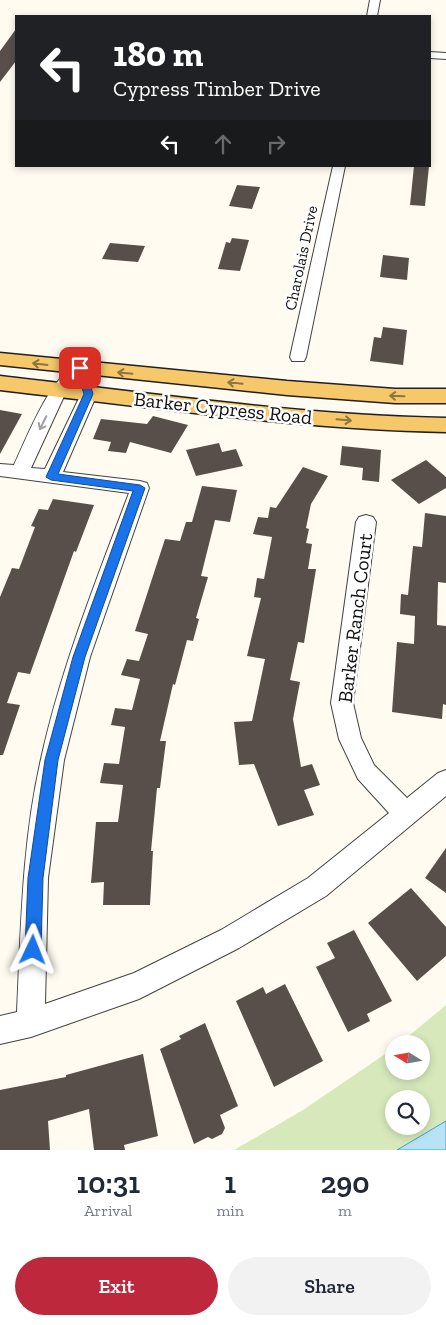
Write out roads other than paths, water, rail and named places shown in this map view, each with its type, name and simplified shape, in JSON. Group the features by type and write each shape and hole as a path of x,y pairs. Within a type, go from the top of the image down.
{"main road":[{"name":"Barker Cypress Road","path":"0,359 307,390 395,396 446,396"},
{"name":"Barker Cypress Road","path":"0,383 282,415 396,424 446,425"}],"street":[{"path":"372,15 375,0"},
{"path":"431,55 446,56"},
{"name":"Charolais Drive","path":"298,357 339,167"},
{"path":"19,472 60,390 80,368 89,394 51,477"},
{"path":"0,470 140,488 79,657 52,760 35,878 31,1022"},
{"name":"Barker Ranch Court","path":"366,522 342,702 350,739 366,772 406,814"},
{"path":"0,1030 31,1022 139,985 230,939 317,886 446,781"}],"water":[{"path":"446,1121 446,1150 397,1150 422,1135 430,1135 430,1130"}]}
